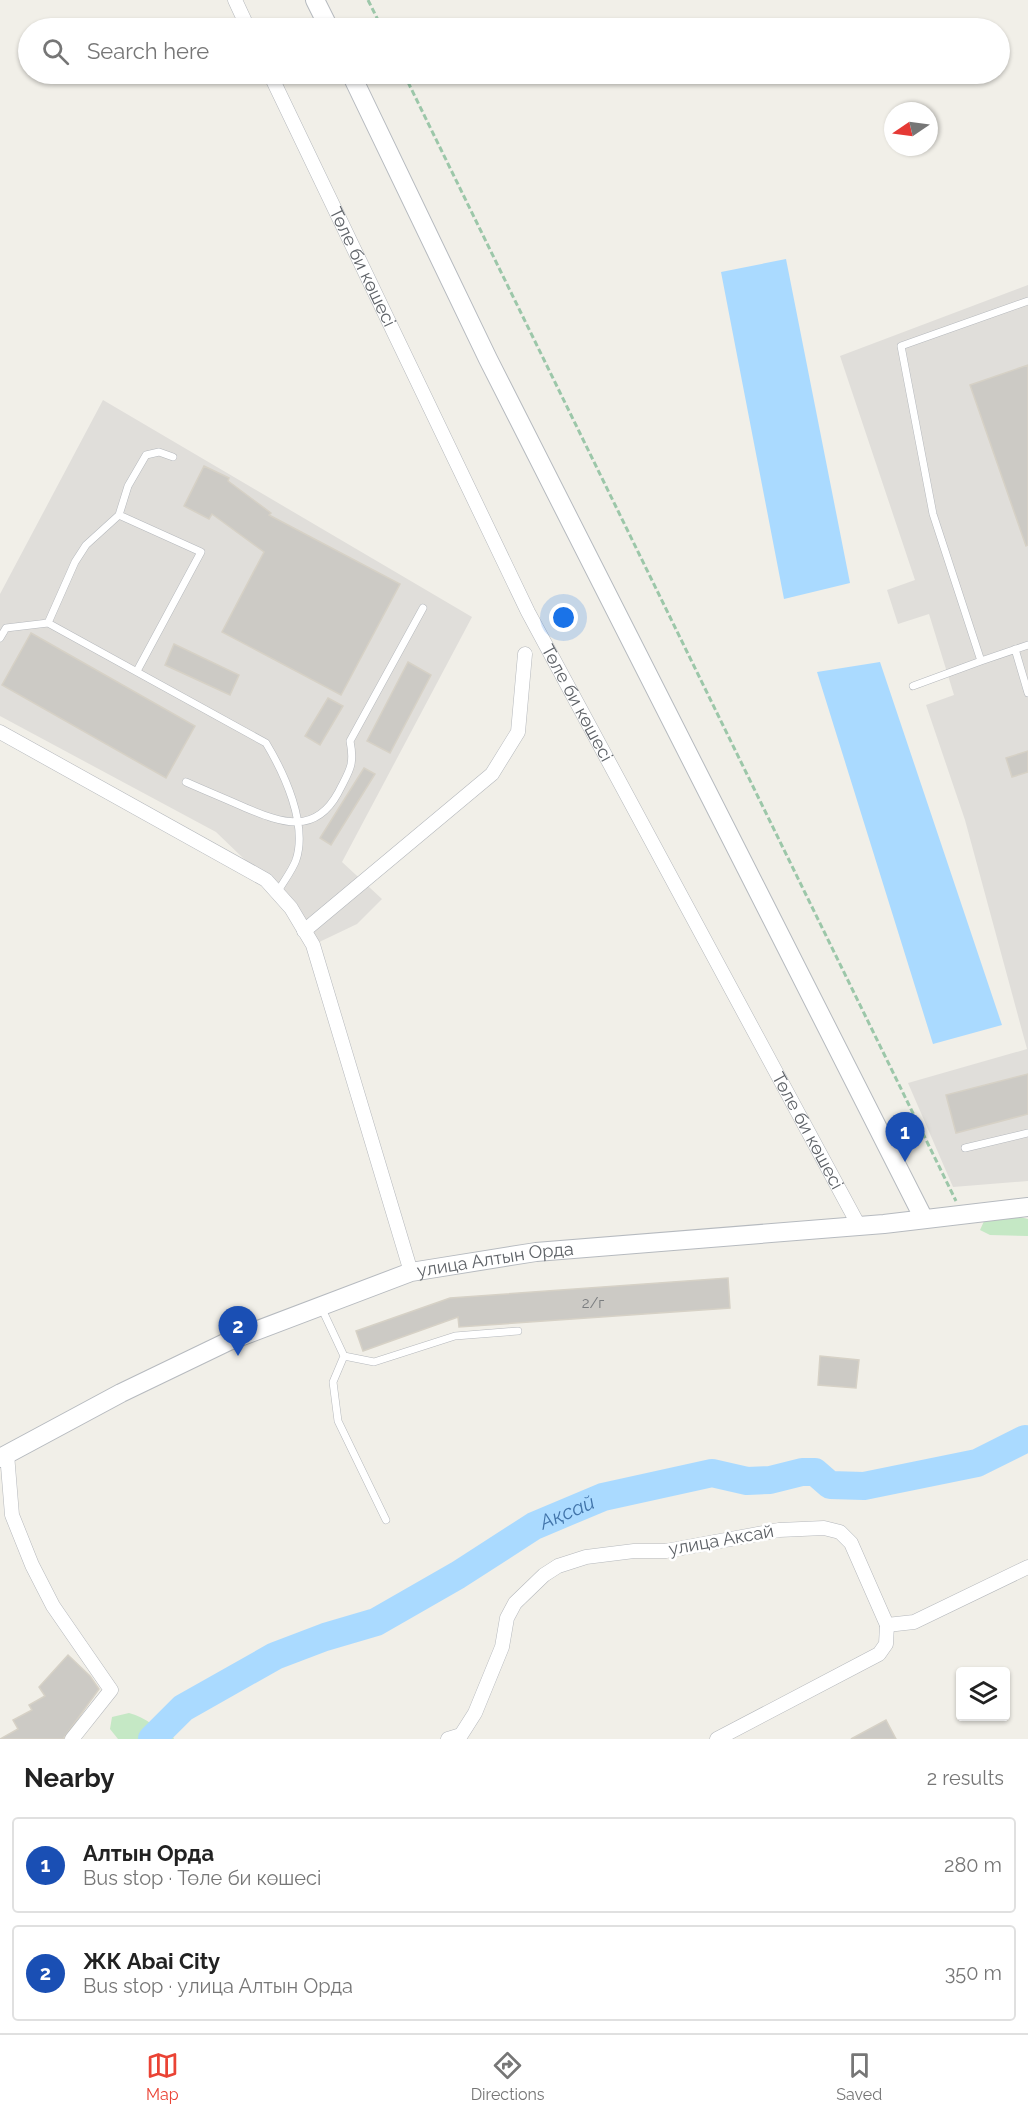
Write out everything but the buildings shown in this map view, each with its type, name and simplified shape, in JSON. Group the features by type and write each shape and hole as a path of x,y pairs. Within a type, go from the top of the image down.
{"main road":[{"path":"315,0 324,18"},
{"path":"356,84 488,359 924,1219"},
{"name":"улица Алтын Орда","path":"4,1456 121,1393 228,1341 411,1272 536,1252 859,1226 1028,1208"}],"street":[{"path":"235,0 243,18"},
{"name":"Төле би көшесі","path":"275,84 528,612 859,1226"},
{"path":"304,931 492,774 518,732 525,654"},
{"path":"0,732 266,880 291,908 313,945 411,1272"},
{"path":"4,1456 12,1515 32,1565 54,1606 111,1690 72,1739"},
{"name":"улица Аксай","path":"448,1739 461,1735 475,1713 502,1647 507,1618 515,1603 544,1575 558,1566 586,1557 634,1551 666,1551 779,1530 824,1528 840,1532 851,1544 887,1625"},
{"path":"717,1739 879,1654 886,1644 887,1625 914,1622 1028,1567"}],"lane":[{"path":"981,661 933,514 901,346 1028,301"},
{"path":"48,623 75,562 86,545 114,522 119,515 128,486 146,455 159,452 173,457"},
{"path":"119,515 201,552 137,671"},
{"path":"186,782 273,821 298,823 308,821 333,800 354,762 350,741 423,608"},
{"path":"0,638 6,628 48,623 266,743 285,776 298,823 296,859 277,893"},
{"path":"913,686 1028,645"},
{"path":"1015,649 1026,679 1028,693"},
{"path":"965,1148 1028,1133"},
{"path":"320,1305 344,1356 333,1382 338,1422 386,1520"},
{"path":"344,1356 374,1362 455,1336 518,1331"}],"path":[{"path":"368,0 377,18"},
{"path":"409,84 963,1215"}],"shaded area":[{"path":"1028,285 1028,1181 953,1187 908,1083 1027,1049 965,820 926,705 954,695 929,614 898,624 887,590 915,580 840,356"},
{"path":"103,400 472,617 342,862 382,899 357,924 313,945 266,880 216,832 0,716 0,594"}],"green space":[{"path":"1012,1215 1028,1219 1028,1236 990,1235 980,1230 985,1219"},
{"path":"129,1713 172,1735 174,1739 118,1739 110,1729 112,1717"}],"water":[{"path":"786,259 850,583 784,599 721,272"},
{"path":"880,662 1002,1025 933,1044 817,672"}],"waterway":[{"name":"Ақсай","path":"152,1739 183,1708 275,1656 325,1637 376,1622 458,1575 534,1526 603,1497 712,1473 747,1481 770,1480 802,1472 815,1472 830,1485 864,1486 977,1463 1025,1439"}],"place":[{"name":"Алтын Орда","path":"905,1162"},
{"name":"ЖК Abai City","path":"238,1356"}]}
